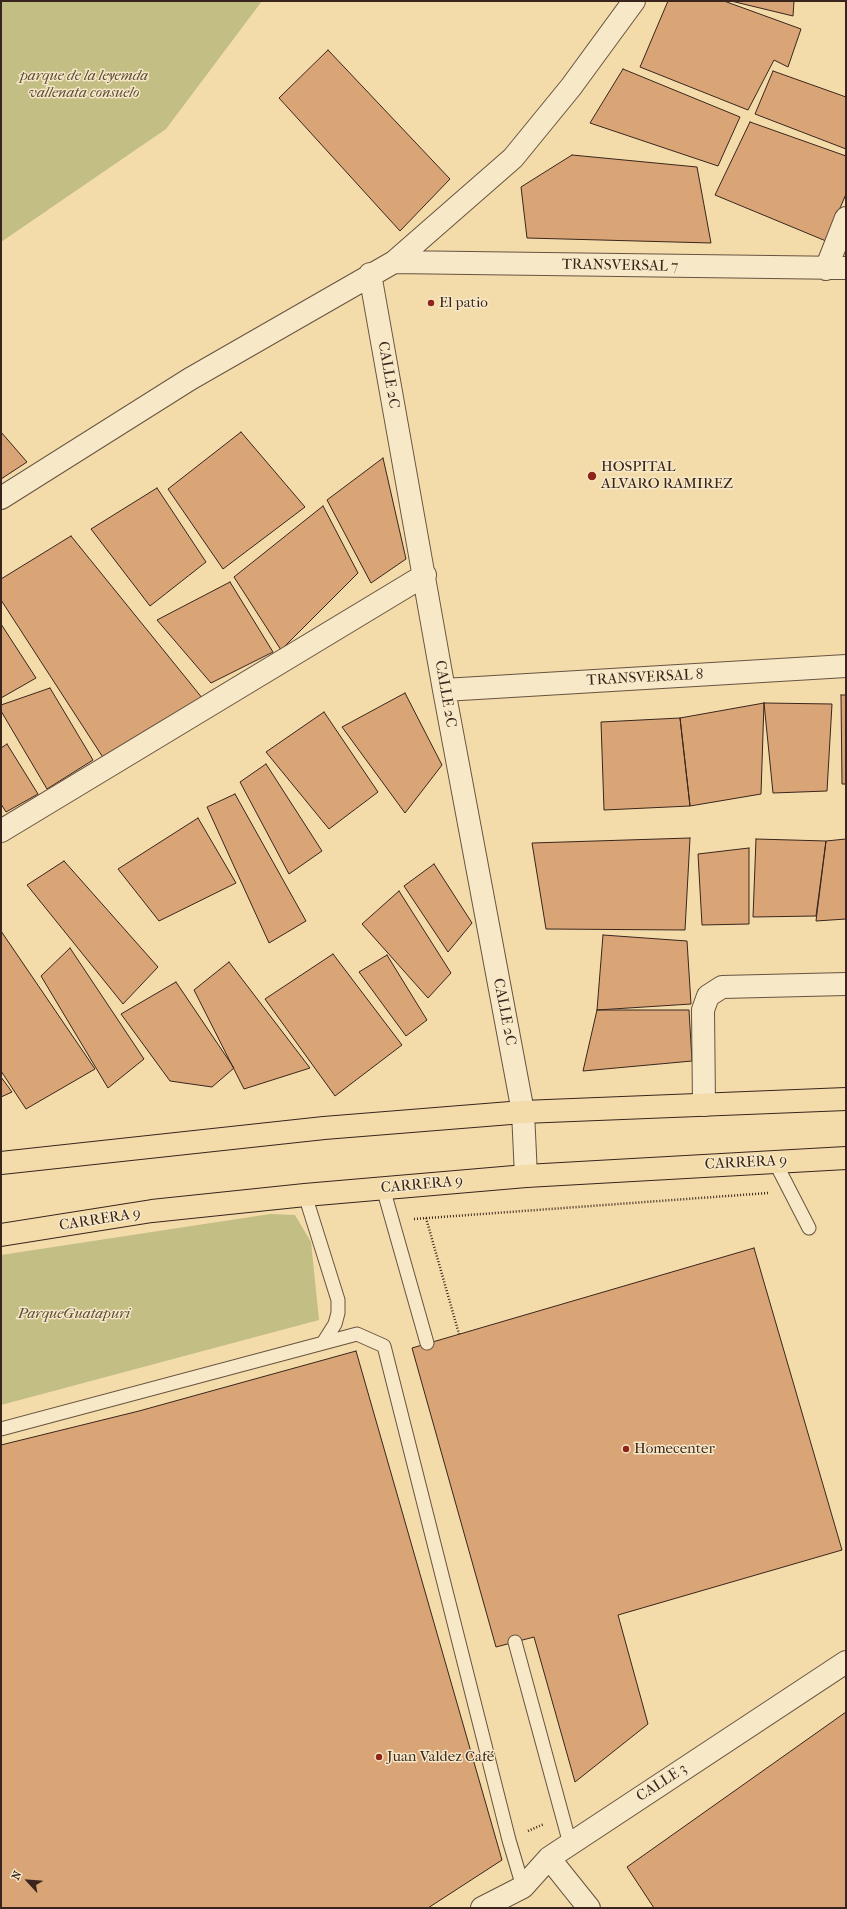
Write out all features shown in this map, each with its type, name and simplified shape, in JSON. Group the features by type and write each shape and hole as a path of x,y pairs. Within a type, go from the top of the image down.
{"highway":[{"path":"1,1162 324,1128 523,1112 846,1099"},
{"name":"CARRERA 9","path":"1,1235 152,1211 305,1195 526,1176 846,1158"}],"street":[{"path":"1,498 190,379 370,274 394,262 513,158 571,87 634,1"},
{"path":"836,269 846,218"},
{"name":"TRANSVERSAL 7","path":"394,262 836,269"},
{"name":"CALLE 2C","path":"370,274 425,575 444,690 523,1112 526,1176"},
{"path":"1,831 425,575"},
{"name":"TRANSVERSAL 8","path":"444,690 846,666"},
{"path":"704,1105 703,1010 708,996 722,987 846,984"},
{"name":"CALLE 3","path":"482,1908 523,1886 549,1858 846,1662"},
{"path":"549,1858 589,1908"}],"lane":[{"path":"775,1162 809,1228"},
{"path":"382,1188 427,1343"},
{"path":"305,1195 338,1300 338,1313 335,1324 323,1343"},
{"path":"1,1429 357,1334 384,1346 523,1886"},
{"path":"515,1642 570,1844"}],"path":[{"path":"392,1219 426,1218 791,1192"},
{"path":"426,1218 459,1334"},
{"path":"510,1840 562,1816"}],"green space":[{"name":"parque de la leyemda vallenata consuelo","path":"1,1 262,1 166,129 1,242"},
{"name":"ParqueGuatapuri","path":"270,1214 295,1215 311,1242 319,1320 1,1405 1,1255"}],"building":[{"path":"668,1 724,1 801,29 788,67 774,60 748,110 640,67"},
{"path":"731,1 794,1 793,16"},
{"path":"328,50 450,179 400,231 279,98"},
{"path":"623,69 740,117 718,166 590,123"},
{"path":"773,71 846,97 846,149 755,114"},
{"path":"750,122 846,156 846,194 826,241 715,195"},
{"path":"572,155 697,167 711,243 527,238 521,187"},
{"path":"1,432 27,462 1,479"},
{"path":"241,432 305,507 223,569 168,489"},
{"path":"383,458 406,559 371,583 327,500"},
{"path":"157,488 206,562 150,606 91,529"},
{"path":"323,506 358,573 281,650 234,577"},
{"path":"71,536 203,699 104,759 1,600 1,579"},
{"path":"230,582 273,652 211,683 157,620"},
{"path":"1,624 36,678 1,698"},
{"path":"50,688 93,760 47,789 1,711 1,705"},
{"path":"405,693 442,765 405,813 342,727"},
{"path":"841,695 846,695 846,784 842,784"},
{"path":"764,703 832,704 827,791 773,793"},
{"path":"764,703 761,794 690,806 680,718"},
{"path":"324,712 378,792 329,829 266,752"},
{"path":"680,718 690,806 604,810 601,722"},
{"path":"7,744 38,794 6,812 1,804 1,748"},
{"path":"266,764 322,851 289,874 240,782"},
{"path":"235,794 306,921 269,943 207,807"},
{"path":"198,818 236,883 159,921 118,869"},
{"path":"690,838 685,930 546,929 532,843"},
{"path":"756,839 826,841 816,916 753,917"},
{"path":"846,839 846,919 816,921 826,841"},
{"path":"749,848 749,924 702,925 698,854"},
{"path":"64,861 158,967 123,1004 27,885"},
{"path":"434,864 472,923 448,952 404,886"},
{"path":"399,891 451,973 428,998 362,924"},
{"path":"1,931 95,1069 26,1109 1,1071"},
{"path":"603,935 687,941 691,1004 597,1010"},
{"path":"70,948 144,1059 108,1088 41,976"},
{"path":"333,954 402,1045 335,1096 265,999"},
{"path":"387,955 427,1020 406,1036 359,972"},
{"path":"229,962 310,1068 244,1089 194,990"},
{"path":"176,982 234,1068 212,1087 170,1081 121,1014"},
{"path":"597,1010 689,1010 692,1061 583,1071"},
{"path":"1,1077 12,1092 1,1097"},
{"name":"Homecenter","path":"754,1248 842,1550 618,1615 648,1724 575,1782 534,1637 496,1647 412,1348"},
{"path":"356,1351 502,1860 428,1908 1,1908 1,1445 139,1411"},
{"path":"846,1712 846,1908 654,1908 627,1867"}],"place":[{"name":"El patio","path":"431,303"},
{"name":"HOSPITAL ALVARO RAMIREZ","path":"592,476"},
{"name":"Homecenter","path":"626,1449"},
{"name":"Juan Valdez Café","path":"379,1757"}]}
